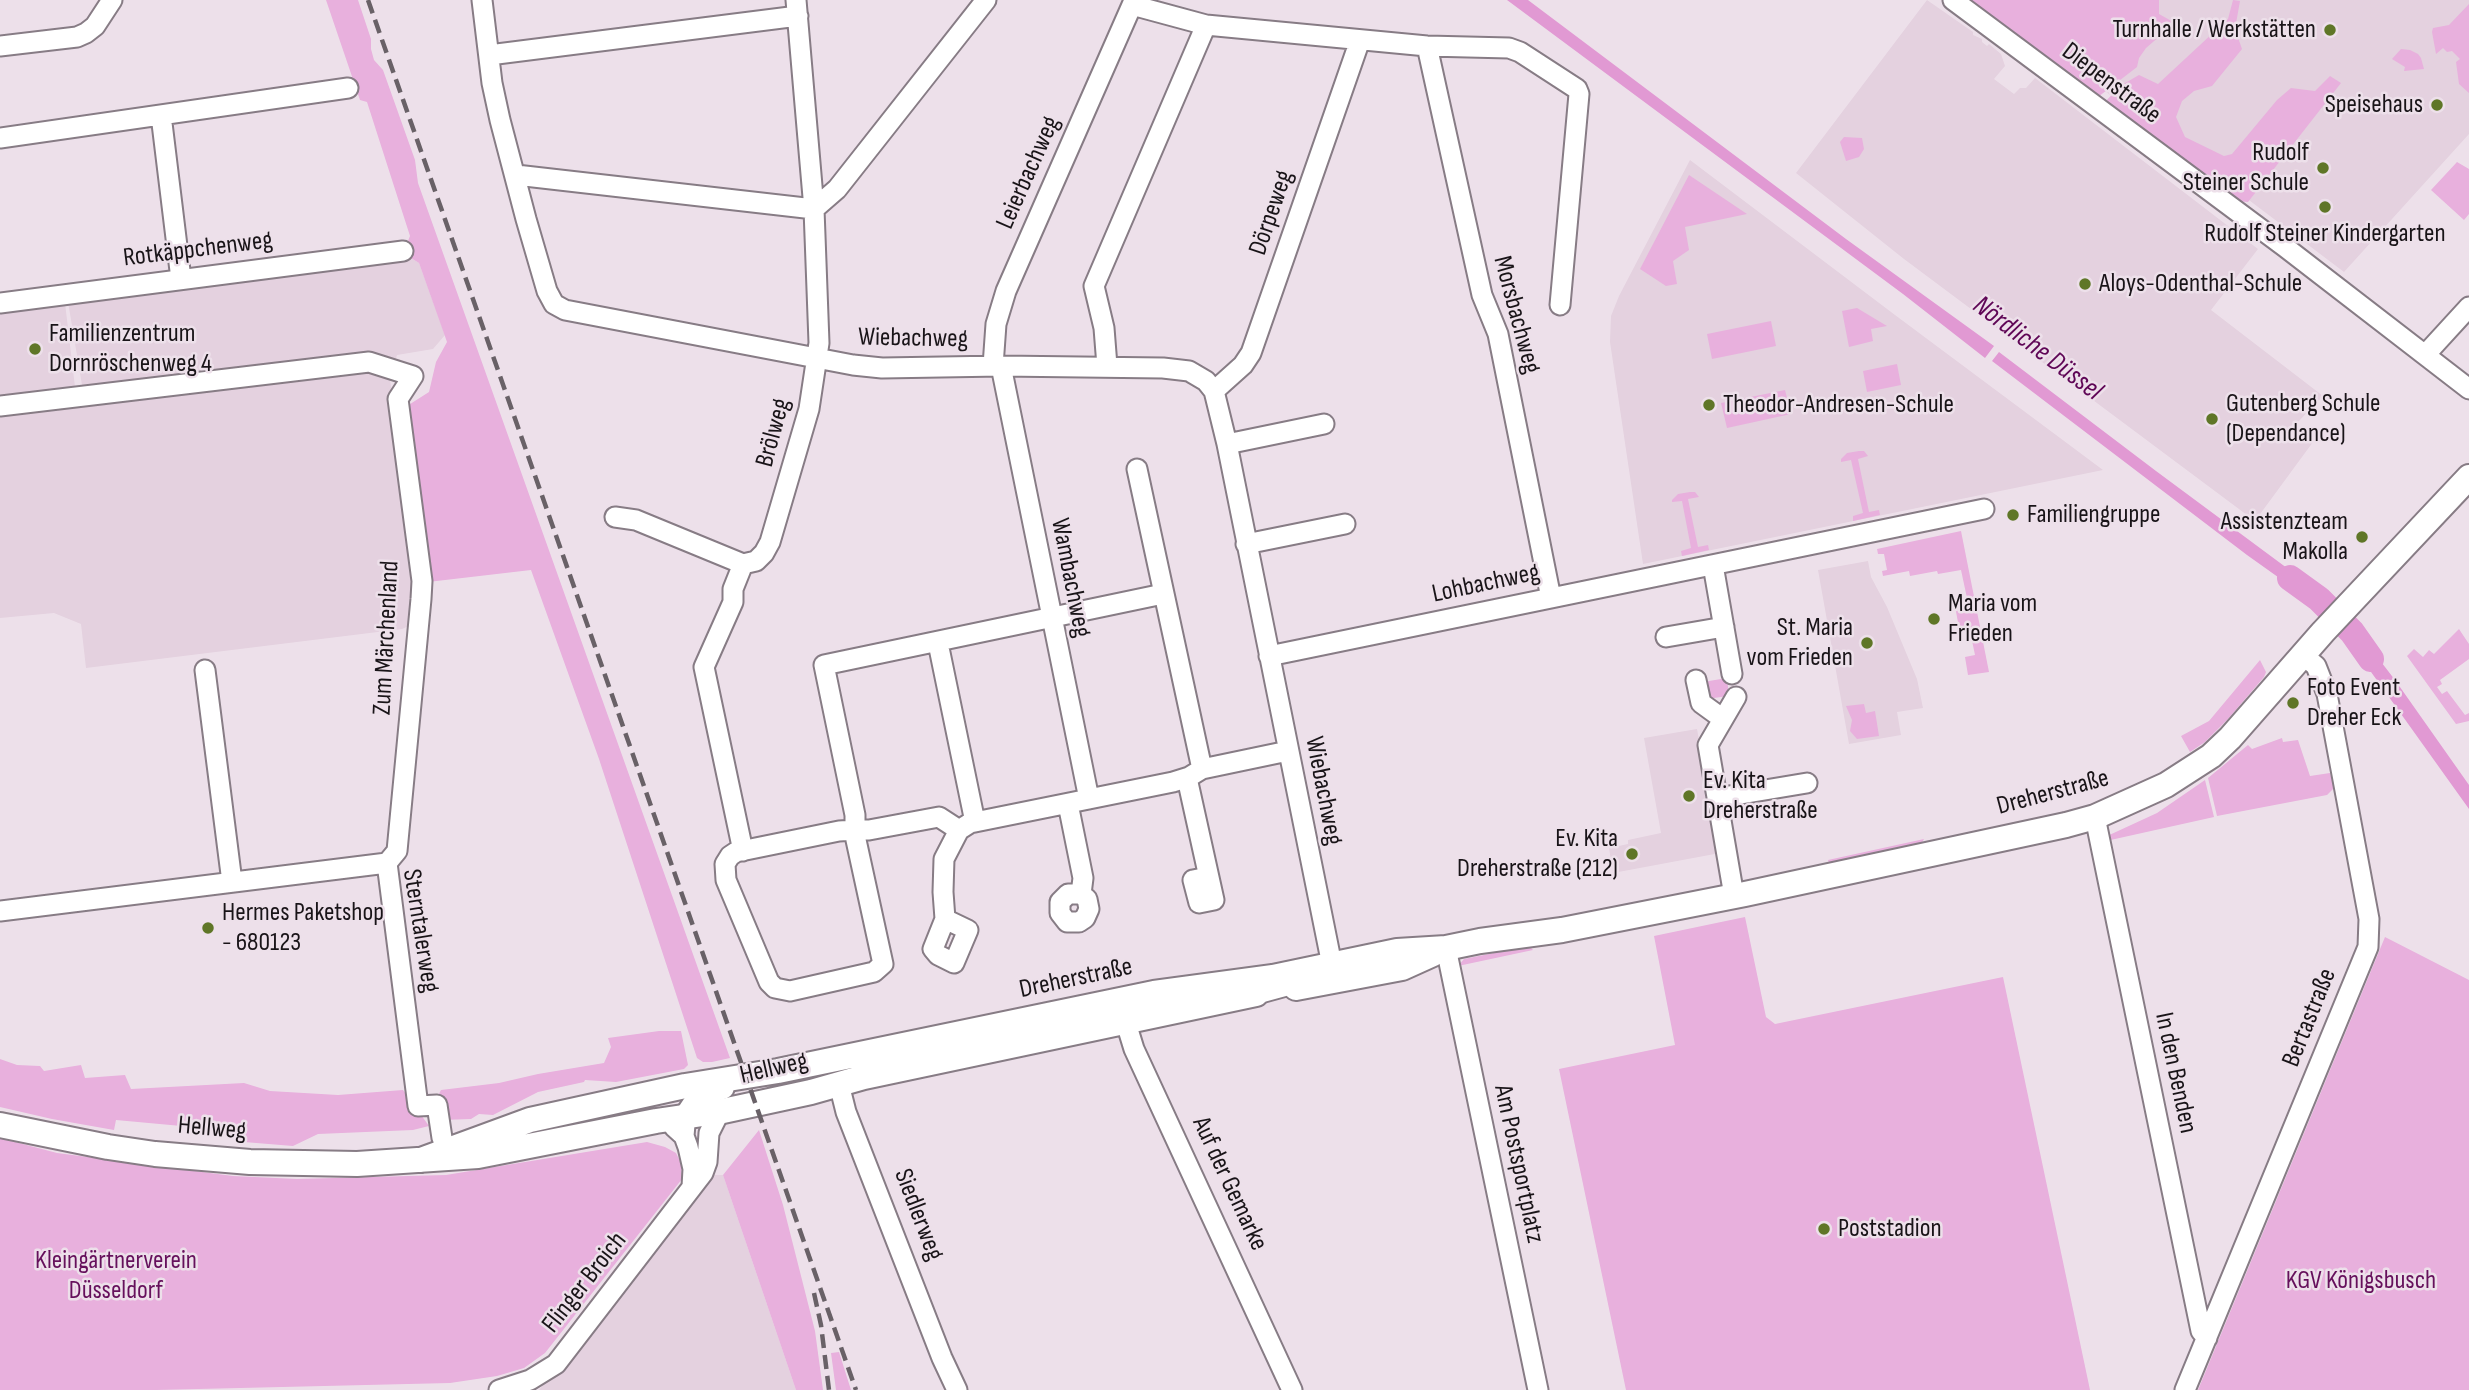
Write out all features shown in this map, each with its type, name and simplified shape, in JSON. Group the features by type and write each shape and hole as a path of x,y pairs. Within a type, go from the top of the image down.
{"main road":[{"name":"Dreherstraße","path":"839,1084 1123,1011 1154,993 1273,977 1397,951 1446,948 1490,939 1562,930 1734,896 2095,817 2166,785 2211,756 2252,715 2323,632 2469,477"},
{"name":"Dreherstraße","path":"834,1059 1123,1011 1336,982 1402,968 1446,948"},
{"name":"Hellweg","path":"421,1160 530,1120 653,1093 834,1059"},
{"name":"Siedlerweg","path":"834,1059 839,1084"},
{"name":"Hellweg","path":"0,1125 97,1145 201,1158 315,1165 421,1160 508,1151 656,1121 692,1122 723,1111 839,1084"}],"street":[{"path":"0,46 77,37 94,26 112,0"},
{"path":"482,0 500,120 516,175 814,209 837,189 986,0"},
{"name":"Diepenstraße","path":"1953,0 2256,225 2469,389"},
{"name":"Leierbachweg","path":"997,366 996,324 1006,291 1132,5 1206,25"},
{"path":"489,55 797,8"},
{"name":"Brölweg","path":"743,564 756,561 770,542 809,409 817,359 818,273 797,8"},
{"path":"1107,366 1104,328 1094,286 1206,25 1427,46 1501,47 1515,50 1577,89 1579,94 1560,304"},
{"name":"Dörpeweg","path":"1214,391 1243,365 1251,353 1360,40"},
{"name":"Morsbachweg","path":"1427,46 1482,295 1498,334 1551,598"},
{"path":"0,138 348,89"},
{"path":"161,115 181,279"},
{"name":"Wiebachweg","path":"516,175 547,291 554,304 565,310 817,359 882,368 1107,366 1189,371 1206,382 1214,391 1227,444 1332,965"},
{"name":"Rotkäppchenweg","path":"0,303 403,251"},
{"path":"2425,355 2469,307"},
{"name":"Zum Märchenland","path":"0,406 369,362 413,376 398,399 422,581 421,600 397,851 387,863"},
{"name":"Wambachweg","path":"997,366 1089,799"},
{"path":"1227,444 1324,424"},
{"path":"1137,469 1163,594 1194,774 1208,877"},
{"name":"Lohbachweg","path":"1269,656 1984,509"},
{"path":"615,517 636,520 743,564 733,589 733,603 704,667 743,851"},
{"path":"1246,544 1345,524"},
{"path":"1713,565 1732,674"},
{"path":"1163,594 824,665 855,815 855,830 883,964 874,972 790,991 775,988 769,982 726,880 725,864 730,856 743,851 855,830 869,830 939,817 967,826 1288,751"},
{"path":"1666,637 1724,627"},
{"path":"938,643 967,826 944,859 945,919"},
{"name":"Bertastraße","path":"2185,1390 2368,947 2369,919 2327,694 2316,666 2303,655"},
{"path":"205,670 232,882"},
{"path":"1696,680 1700,703 1723,719"},
{"path":"1734,896 1708,745 1735,697"},
{"path":"1717,798 1807,783"},
{"path":"1068,804 1083,878 1081,894"},
{"name":"In den Benden","path":"2095,817 2200,1331 2207,1338"},
{"name":"Sterntalerweg","path":"0,911 387,863 418,1106 437,1105 442,1138"},
{"name":"Am Postsportplatz","path":"1446,948 1538,1390"},
{"name":"Dreherstraße","path":"1257,994 1327,976 1332,972 1332,965"},
{"name":"Auf der Gemarke","path":"1123,1011 1134,1049 1292,1390"},
{"name":"Hellweg","path":"692,1122 703,1095 739,1086 778,1071"},
{"name":"Siedlerweg","path":"839,1084 846,1112 957,1390"},
{"path":"653,1093 667,1098 692,1122"},
{"name":"Flinger Broich","path":"502,1390 530,1380 556,1364 692,1187 692,1122"}],"shaded area":[{"path":"1507,0 1528,0 1846,239 1994,346 1985,358"},
{"name":"Aloys-Odenthal-Schule","path":"1927,0 2001,54 2005,66 1994,79 2014,94 2020,88 2026,88 2035,78 2258,249 2211,310 2323,396 2296,424 2313,442 2255,521 1904,259 1796,173"},
{"name":"Rudolf Steiner Schule","path":"2143,0 2469,0 2469,134 2344,272 2085,76"},
{"path":"1690,160 2103,470 1643,564 1610,342 1611,316"},
{"path":"409,257 419,263 445,335 433,349 397,355 390,379 414,588 411,625 402,629 86,668 81,624 54,613 0,618 0,411 83,391 67,296"},
{"name":"Familienzentrum Dornröschenweg 4","path":"65,303 75,387 0,396 0,310"},
{"path":"1999,352 2322,594 2313,602 2247,555 1992,361"},
{"name":"St. Maria vom Frieden","path":"1868,561 1871,577 1887,607 1917,679 1923,708 1897,712 1901,735 1849,744 1818,570"},
{"path":"2355,628 2469,785 2469,809 2346,637"},
{"path":"1697,729 1720,853 1613,873 1609,848 1628,844 1628,840 1661,833 1644,738"},
{"path":"708,1175 723,1175 796,1390 539,1390"}],"green space":[{"path":"326,0 358,0 371,39 374,60 383,70 415,160 418,183 730,1058 703,1062 697,1058 599,759 531,570 428,582 407,406 429,392 436,362 447,342 419,263 403,253 410,236 367,102 360,100"},
{"path":"1971,0 2159,0 2159,14 2175,23 2146,48 2137,67 2098,97"},
{"path":"2233,0 2240,1 2235,29 2242,49 2212,86 2194,91 2182,101 2176,117 2185,137 2224,156 2232,154 2277,100 2291,88 2315,91 2330,76 2341,83 2248,202 2235,201 2105,102 2120,86 2139,75 2158,84 2228,19"},
{"path":"2469,4 2469,93 2459,84 2456,62 2460,59 2452,51 2447,52 2443,48 2436,54 2432,32 2433,28 2449,25"},
{"path":"2401,49 2418,54 2424,69 2404,71 2405,67 2392,59"},
{"path":"1844,137 1862,138 1864,149 1859,157 1846,161 1840,142"},
{"path":"2457,162 2469,169 2469,214 2464,220 2431,190"},
{"path":"1689,175 1747,214 1685,227 1689,250 1673,261 1677,284 1666,286 1640,269"},
{"path":"1857,308 1887,326 1871,329 1873,341 1849,347 1842,311"},
{"path":"1771,321 1776,346 1712,359 1707,334"},
{"path":"1897,364 1901,385 1867,392 1863,371"},
{"path":"1785,390 1791,414 1727,428 1721,403"},
{"path":"1864,451 1868,456 1858,459 1869,512 1879,510 1880,515 1853,521 1853,516 1863,513 1851,460 1841,462 1841,459 1847,453"},
{"path":"1695,492 1699,497 1688,499 1698,547 1708,545 1709,550 1682,556 1681,551 1691,548 1682,501 1672,500 1678,494"},
{"path":"1961,531 1989,672 1968,675 1965,657 1975,655 1970,631 1960,633 1954,601 1967,598 1961,570 1910,576 1909,571 1883,576 1882,571 1887,570 1884,554 1878,554 1877,549"},
{"path":"2459,629 2469,644 2469,659 2440,680 2442,684 2437,687 2442,694 2447,691 2465,715 2469,713 2469,721 2456,724 2407,656 2414,649 2423,657 2429,650 2434,654"},
{"path":"2260,660 2266,672 2264,677 2228,719 2205,742 2190,752 2181,736 2209,721"},
{"path":"1727,678 1729,696 1706,699 1703,682"},
{"path":"1864,704 1866,713 1875,711 1879,736 1857,739 1850,731 1852,720 1846,706"},
{"path":"2282,738 2283,742 2298,740 2310,776 2330,773 2334,788 2327,795 2217,816 2208,778 2248,745 2252,749"},
{"path":"2205,780 2214,817 2106,841 2105,837 2157,813"},
{"path":"1924,839 1920,846 1833,864 1828,860"},
{"name":"Poststadion","path":"1745,917 1766,1017 1775,1024 2003,977 2090,1390 1626,1390 1559,1069 1675,1045 1654,936"},
{"name":"KGV Königsbusch","path":"2385,937 2469,980 2469,1390 2198,1390"},
{"path":"1529,946 1533,950 1458,966 1464,959"},
{"path":"681,1031 688,1065 684,1069 616,1082 585,1080 538,1092 493,1115 479,1114 471,1119 442,1120 439,1094 441,1090 499,1083 604,1063 611,1047 608,1038"},
{"path":"0,1059 17,1065 40,1066 44,1071 81,1065 85,1078 125,1075 131,1089 244,1083 270,1091 338,1095 403,1090 429,1126 413,1130 318,1134 293,1146 244,1142 214,1129 116,1120 114,1130 0,1107"},
{"path":"759,1130 783,1205 815,1331 823,1390 796,1390 723,1175"},
{"name":"Kleingärtnerverein Düsseldorf","path":"0,1138 57,1153 233,1176 297,1179 446,1175 647,1142 676,1153 681,1163 682,1179 545,1353 524,1368 497,1376 450,1383 156,1390 0,1390"},
{"path":"839,1352 851,1390 836,1390 831,1353"}],"waterway":[{"name":"Nördliche Düssel","path":"2290,578 2319,599 2352,632 2371,659"}],"railway":[{"path":"368,0 856,1390"},
{"path":"814,1293 829,1390"}],"place":[{"name":"Turnhalle / Werkstätten","path":"2330,30"},
{"name":"Speisehaus","path":"2437,105"},
{"name":"Rudolf Steiner Schule","path":"2323,168"},
{"name":"Rudolf Steiner Kindergarten","path":"2325,207"},
{"name":"Aloys-Odenthal-Schule","path":"2085,284"},
{"name":"Familienzentrum Dornröschenweg 4","path":"35,349"},
{"name":"Theodor-Andresen-Schule","path":"1709,405"},
{"name":"Gutenberg Schule (Dependance)","path":"2212,419"},
{"name":"Familiengruppe","path":"2013,515"},
{"name":"Assistenzteam Makolla","path":"2362,537"},
{"name":"Maria vom Frieden","path":"1934,619"},
{"name":"St. Maria vom Frieden","path":"1867,643"},
{"name":"Foto Event Dreher Eck","path":"2293,703"},
{"name":"Ev. Kita Dreherstraße","path":"1689,796"},
{"name":"Ev. Kita Dreherstraße (212)","path":"1632,854"},
{"name":"Hermes Paketshop - 680123","path":"208,928"},
{"name":"Poststadion","path":"1824,1229"}]}
